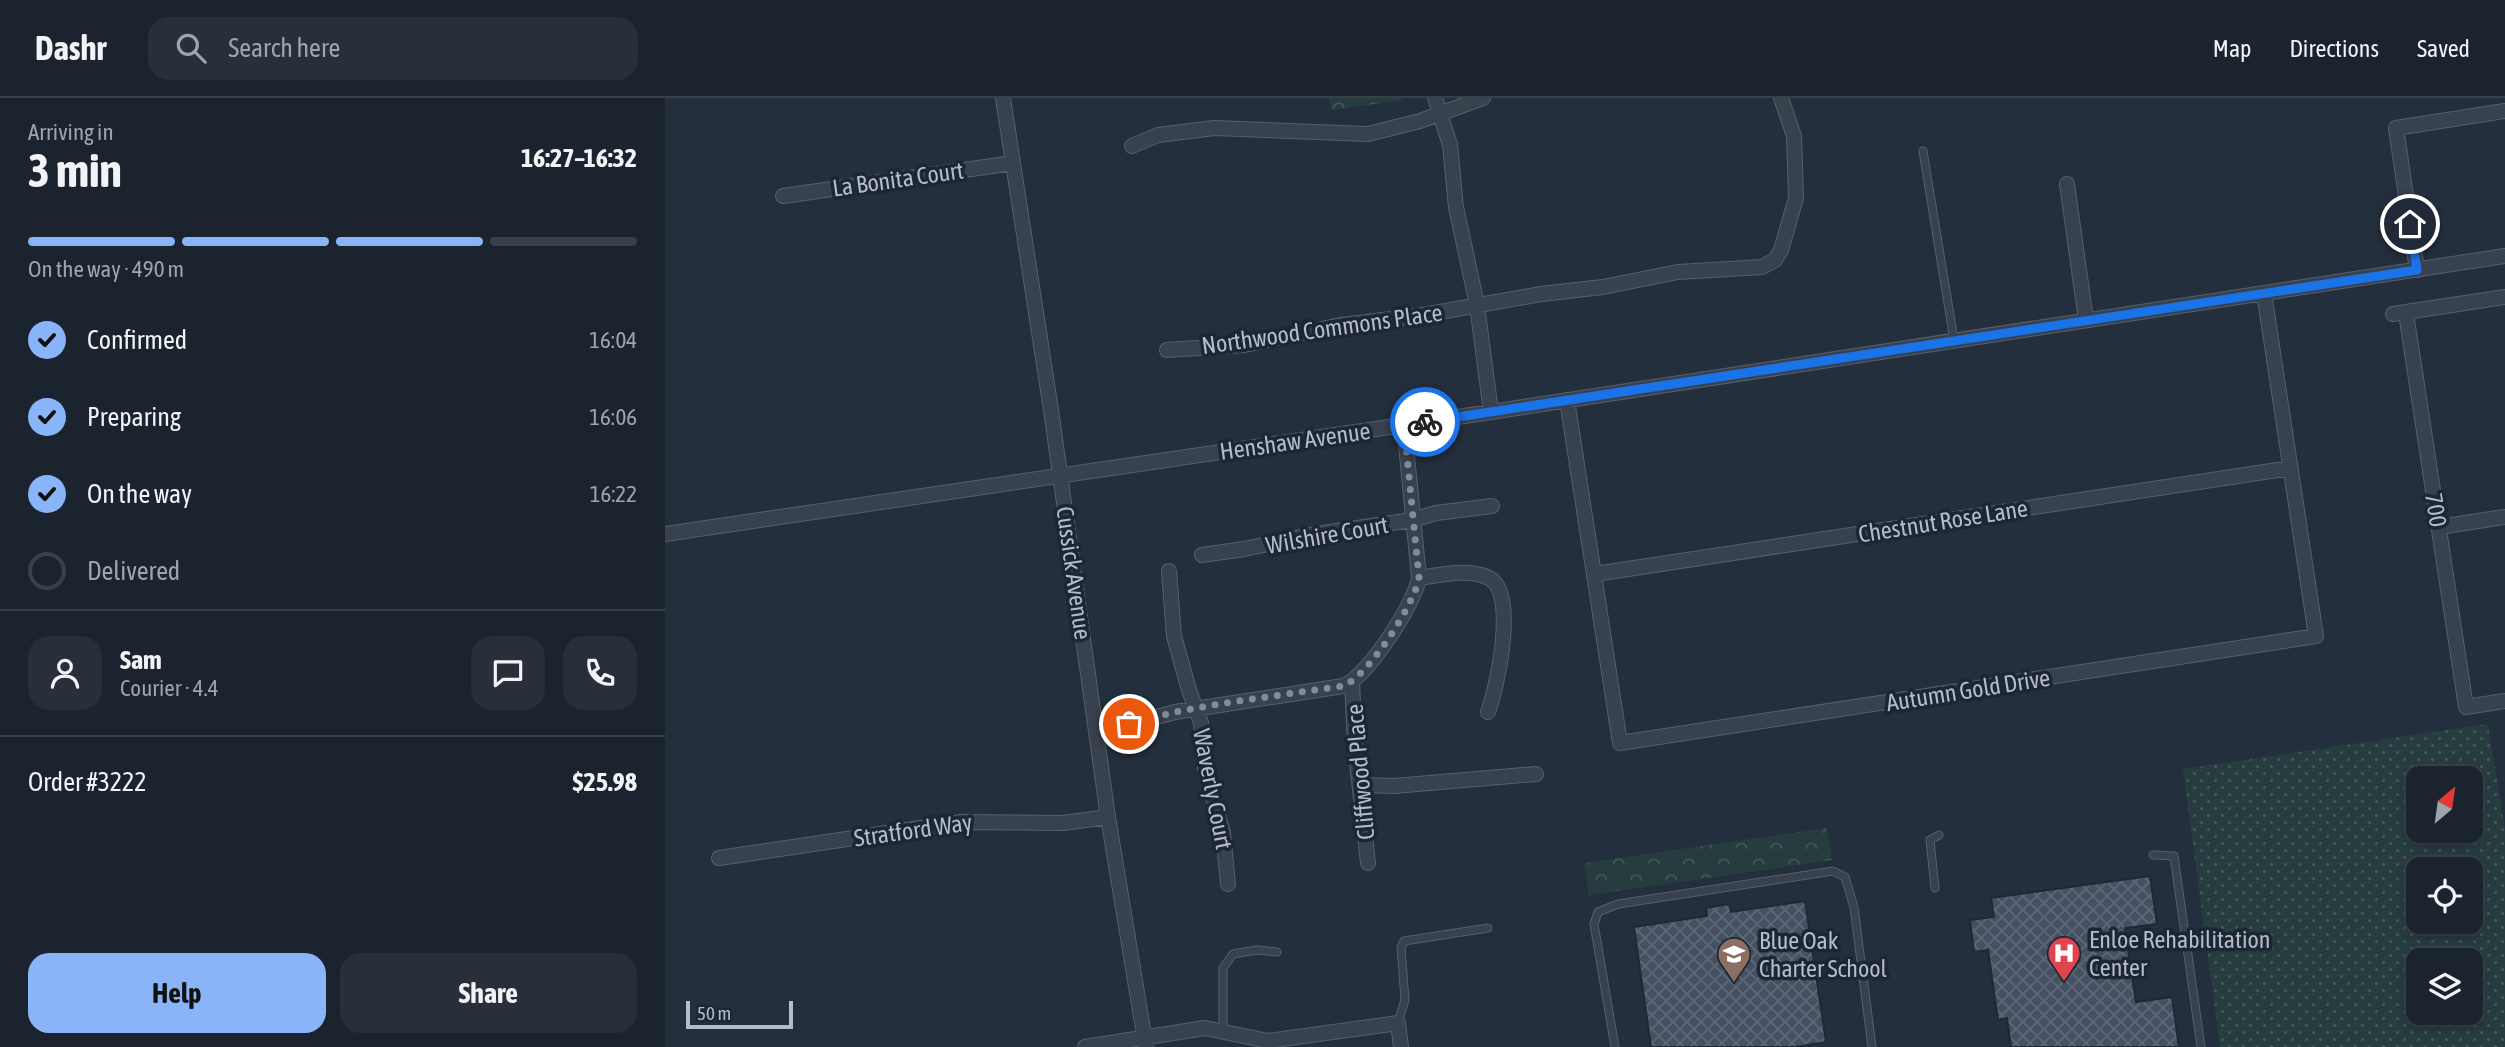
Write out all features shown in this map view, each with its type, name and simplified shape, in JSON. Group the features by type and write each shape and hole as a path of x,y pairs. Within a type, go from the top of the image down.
{"street":[{"name":"Cussick Avenue","path":"1003,98 1108,817 1145,1043"},
{"name":"Northwood Commons Place","path":"1435,98 1450,145 1458,222 1477,305 1491,412"},
{"path":"1132,146 1159,135 1214,128 1368,134 1440,114 1483,98"},
{"name":"Northwood Commons Place","path":"1167,350 1244,345 1341,324 1417,316 1541,294 1603,287 1678,272 1755,269 1769,264 1781,250 1796,198 1794,136 1781,98"},
{"path":"2417,270 2396,128 2505,111"},
{"name":"La Bonita Court","path":"783,196 1013,163"},
{"path":"2067,184 2085,320"},
{"name":"Henshaw Avenue","path":"665,534 1491,412 2505,256"},
{"name":"Autumn Gold Drive","path":"1567,400 1620,743 2316,636 2264,293"},
{"name":"700","path":"2505,297 2400,314 2439,527 2466,707 2505,701"},
{"path":"1097,733 1195,708 1343,686 1352,681 1376,654 1405,612 1419,578 1404,425"},
{"name":"Chestnut Rose Lane","path":"1595,574 2290,468"},
{"name":"Wilshire Court","path":"1202,555 1333,531 1412,520 1436,513 1492,506"},
{"path":"2439,527 2505,517"},
{"name":"Waverly Court","path":"1169,571 1174,636 1201,723 1205,769 1223,833 1229,884"},
{"path":"1419,578 1457,573 1476,574 1491,578 1500,587 1503,604 1500,671 1488,712"},
{"name":"Cliffwood Place","path":"1352,681 1355,744 1368,863"},
{"path":"1361,785 1394,786 1536,774"},
{"name":"Stratford Way","path":"719,858 961,822 1063,823 1108,817"},
{"path":"1085,1047 1145,1043 1194,1029 1223,1031 1254,1039 1284,1040 1398,1023 1401,1047"}],"lane":[{"path":"1923,151 1954,340"},
{"path":"1935,888 1930,840 1939,835"},
{"path":"2154,855 2174,856 2201,1047"},
{"path":"1615,1047 1594,924 1598,912 1618,904 1833,871 1845,877 1854,906 1872,1047"},
{"path":"1398,1023 1405,1000 1401,947 1404,941 1489,929"},
{"path":"1223,1031 1223,968 1233,954 1257,950 1277,952"}],"green space":[{"path":"1329,98 1402,98 1403,100 1331,110"},
{"path":"2488,724 2505,829 2505,1047 2220,1047 2183,769"},
{"path":"1827,828 1832,860 1589,895 1584,863"}],"building":[{"path":"2150,876 2157,924 2125,928 2136,1002 2172,997 2179,1047 2011,1047 2007,1018 1998,1020 1988,950 1974,952 1970,920 1994,917 1991,898"},
{"path":"1805,901 1826,1042 1795,1047 1651,1047 1634,927 1707,916 1706,908 1729,904 1731,912"}],"way so far":[{"path":"1129,724 1231,702 1343,686 1367,666 1405,612 1419,578 1404,425 1425,422"}],"place":[{"name":"Enloe Rehabilitation Center","path":"2064,983"},
{"name":"Blue Oak Charter School","path":"1734,984"}],"route":[{"path":"1425,422 2417,270 2410,224"}]}
